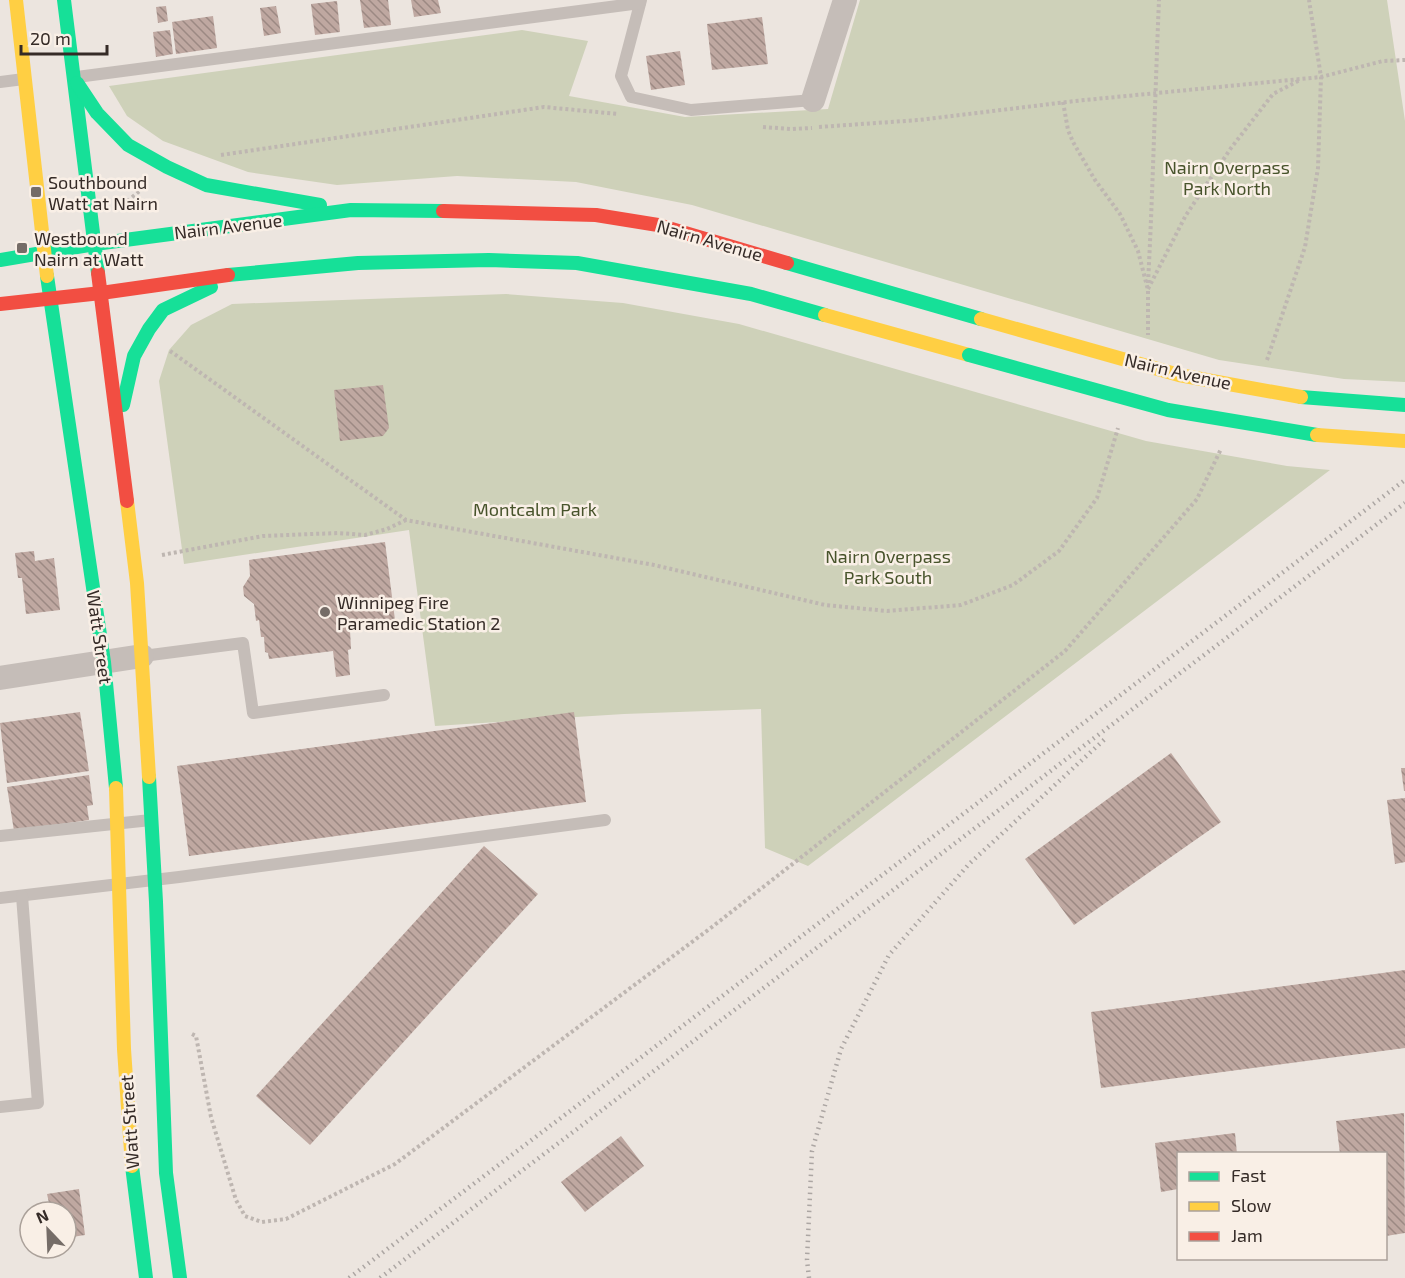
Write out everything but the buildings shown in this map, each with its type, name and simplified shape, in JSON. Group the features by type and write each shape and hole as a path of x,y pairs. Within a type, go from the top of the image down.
{"main road":[{"name":"Watt Street","path":"16,0 45,252 104,662 116,781 121,885 124,1049 130,1148 146,1278"},
{"name":"Watt Street","path":"64,0 134,561 152,820 166,1173 180,1278"},
{"path":"73,78 97,113 128,145 167,168 206,185 351,210"},
{"name":"Nairn Avenue","path":"0,260 95,244 351,210 596,215 658,225 1179,375 1306,398 1405,405"},
{"name":"Nairn Avenue","path":"0,304 101,293 242,273 358,263 489,260 577,263 751,294 1168,410 1303,434 1405,441"},
{"path":"117,427 134,356 163,310 242,273"}],"street":[{"path":"813,100 845,0"},
{"path":"0,678 142,656"}],"lane":[{"path":"73,78 640,1 621,76 631,98 691,110 813,100"},
{"path":"0,82 25,79"},
{"path":"142,656 243,643 253,712 384,695"},
{"path":"0,836 152,820"},
{"path":"0,898 121,885 605,820"},
{"path":"0,1107 38,1103 22,896"}],"path":[{"path":"1146,342 1149,330 1148,290 1155,160 1159,0"},
{"path":"1266,362 1305,247 1318,168 1321,77 1309,0"},
{"path":"756,126 791,129 919,120 1063,102 1321,77 1383,61 1405,60"},
{"path":"1148,290 1186,215 1231,148 1273,94 1301,79"},
{"path":"1063,102 1068,130 1073,142 1129,232 1138,251 1148,290"},
{"path":"220,155 544,107 627,115"},
{"path":"123,205 147,185"},
{"path":"169,350 406,520 654,565 825,605 887,611 961,605 1013,585 1059,551 1097,498 1121,420"},
{"path":"189,1032 196,1036 211,1117 236,1200 245,1216 262,1222 286,1219 395,1164 712,927 1065,651 1197,499 1223,446"},
{"path":"134,561 262,536 338,533 365,535 387,529 406,520"}],"green space":[{"name":"Nairn Overpass Park North","path":"860,0 1387,0 1405,121 1405,382 1344,379 1219,360 692,205 576,182 457,176 337,185 248,172 163,141 127,116 109,86 522,30 588,41 569,96 685,117 828,109"},
{"name":"Nairn Overpass Park South","path":"506,294 623,303 739,324 1146,441 1287,466 1330,470 808,866 765,848 761,709 624,714 435,726 409,530 184,564 159,381 169,350 191,325 232,304"}],"railway":[{"path":"349,1278 1405,480"},
{"path":"380,1278 1405,503"},
{"path":"809,1278 807,1260 812,1151 841,1049 889,955 969,864 1106,738"}],"traffic: fast":[{"path":"64,0 98,273"},
{"path":"77,83 97,113 128,145 167,167 206,185 320,205"},
{"path":"0,260 95,244 351,210 443,211"},
{"path":"228,275 358,263 489,260 577,263 751,294 825,315"},
{"path":"787,263 981,319"},
{"path":"47,276 104,662 116,788"},
{"path":"123,405 134,356 163,310 211,287"},
{"path":"969,355 1168,410 1317,435"},
{"path":"1301,397 1405,405"},
{"path":"149,777 166,1173 180,1278"},
{"path":"132,1166 146,1278"}],"traffic: slow":[{"path":"16,0 47,276"},
{"path":"825,315 969,355"},
{"path":"981,319 1179,375 1301,397"},
{"path":"1317,435 1405,441"},
{"path":"127,501 137,583 149,777"},
{"path":"116,788 124,1049 132,1166"}],"traffic: jam":[{"path":"443,211 596,215 658,225 787,263"},
{"path":"98,273 127,501"},
{"path":"0,304 101,293 228,275"}],"place":[{"name":"Southbound Watt at Nairn","path":"36,192"},
{"name":"Westbound Nairn at Watt","path":"22,248"},
{"name":"Winnipeg Fire Paramedic Station 2","path":"325,612"}],"park label":[{"name":"Montcalm Park","path":"535,509"}]}
